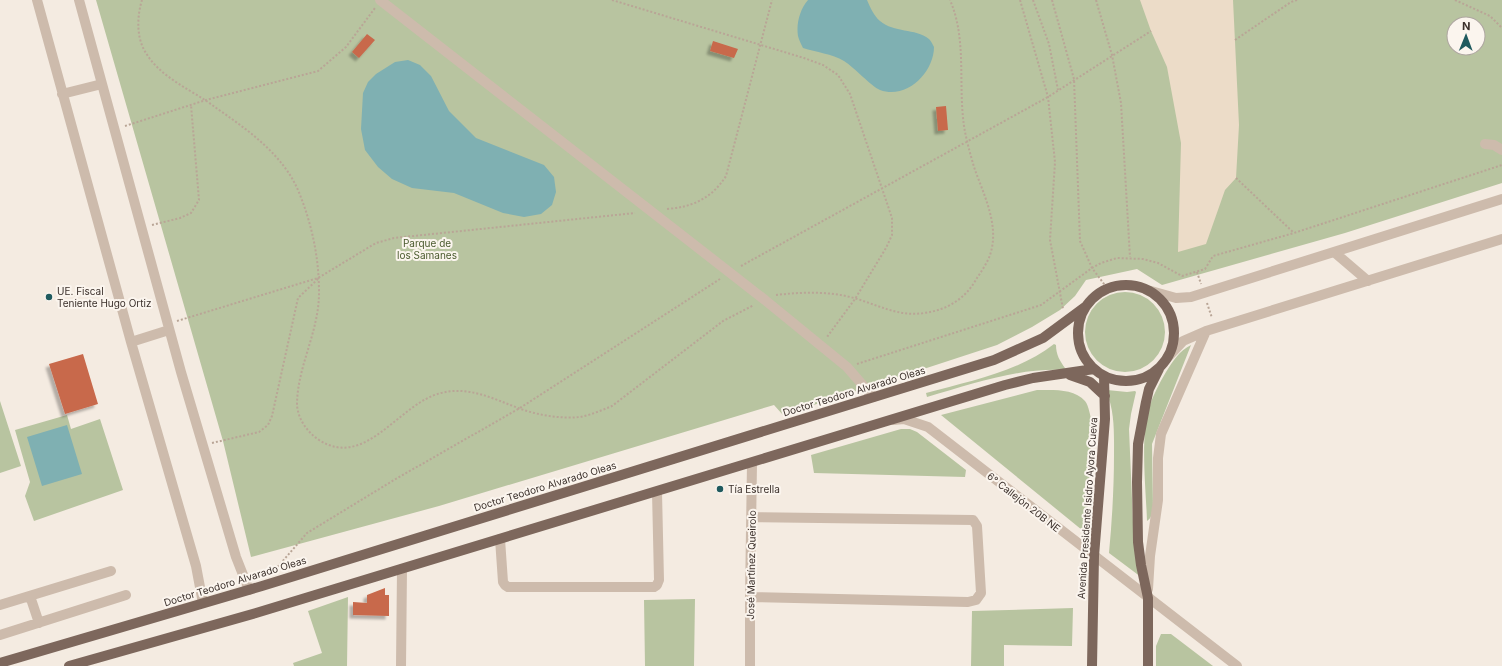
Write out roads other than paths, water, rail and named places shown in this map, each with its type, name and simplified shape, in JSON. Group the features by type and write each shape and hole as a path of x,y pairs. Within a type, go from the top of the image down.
{"main road":[{"path":"1148,666 1148,594 1141,565 1138,542 1138,444 1150,389 1160,367 1168,357 1173,346 1175,333 1173,321 1165,304 1151,291 1142,287 1124,285 1107,288 1092,298 1085,307 1079,323 1078,340 1086,361 1104,376 1114,380 1126,381 1137,380 1148,376 1160,367"},
{"name":"Doctor Teodoro Alvarado Oleas","path":"0,663 249,590 994,360 1043,338 1085,307"},
{"path":"69,666 256,614 1005,385 1033,378 1094,369"},
{"path":"1068,374 1090,382 1105,396"},
{"name":"Avenida Presidente Isidro Ayora Cueva","path":"1092,666 1094,556 1104,427 1104,376"}],"street":[{"path":"37,0 131,342 196,566 203,603"},
{"path":"79,0 141,228 203,445 236,558 249,590"},
{"path":"381,0 730,272 821,345 847,367 873,397"},
{"path":"62,94 102,84"},
{"path":"1485,144 1494,145 1502,150"},
{"path":"1151,291 1176,298 1191,297 1502,199"},
{"path":"1168,357 1183,341 1206,331 1502,239"},
{"path":"1334,252 1368,281"},
{"path":"131,342 169,326"},
{"path":"1206,331 1160,439 1158,458 1158,500 1150,556 1148,594 1236,666"},
{"name":"6° Callejón 20B NE","path":"893,420 904,419 928,427 1094,556 1148,594"},
{"name":"José Martínez Queirolo","path":"750,666 752,463"},
{"path":"500,539 503,582 505,586 508,587 654,587 657,586 659,580 657,492"},
{"path":"750,597 968,602 976,600 980,593 977,526 972,520 774,516 751,517"},
{"path":"401,666 402,569"},
{"path":"0,605 111,571"},
{"path":"0,635 126,595"},
{"path":"30,596 39,623"}],"water":[{"path":"808,0 867,0 876,17 886,25 917,33 929,39 934,47 933,56 929,66 917,82 900,91 890,92 880,90 872,85 844,61 803,48 798,36 799,17"},
{"path":"408,60 420,65 431,76 449,111 476,138 544,165 554,177 556,192 552,205 541,214 524,217 503,213 454,193 412,188 392,179 378,167 365,150 361,129 363,93 368,82 376,74 395,62"},
{"path":"67,425 82,474 42,486 27,437"}],"place":[{"name":"UE. Fiscal Teniente Hugo Ortiz","path":"49,297"},
{"name":"Tía Estrella","path":"720,489"}],"park label":[{"name":"Parque de los Samanes","path":"427,248"}]}
